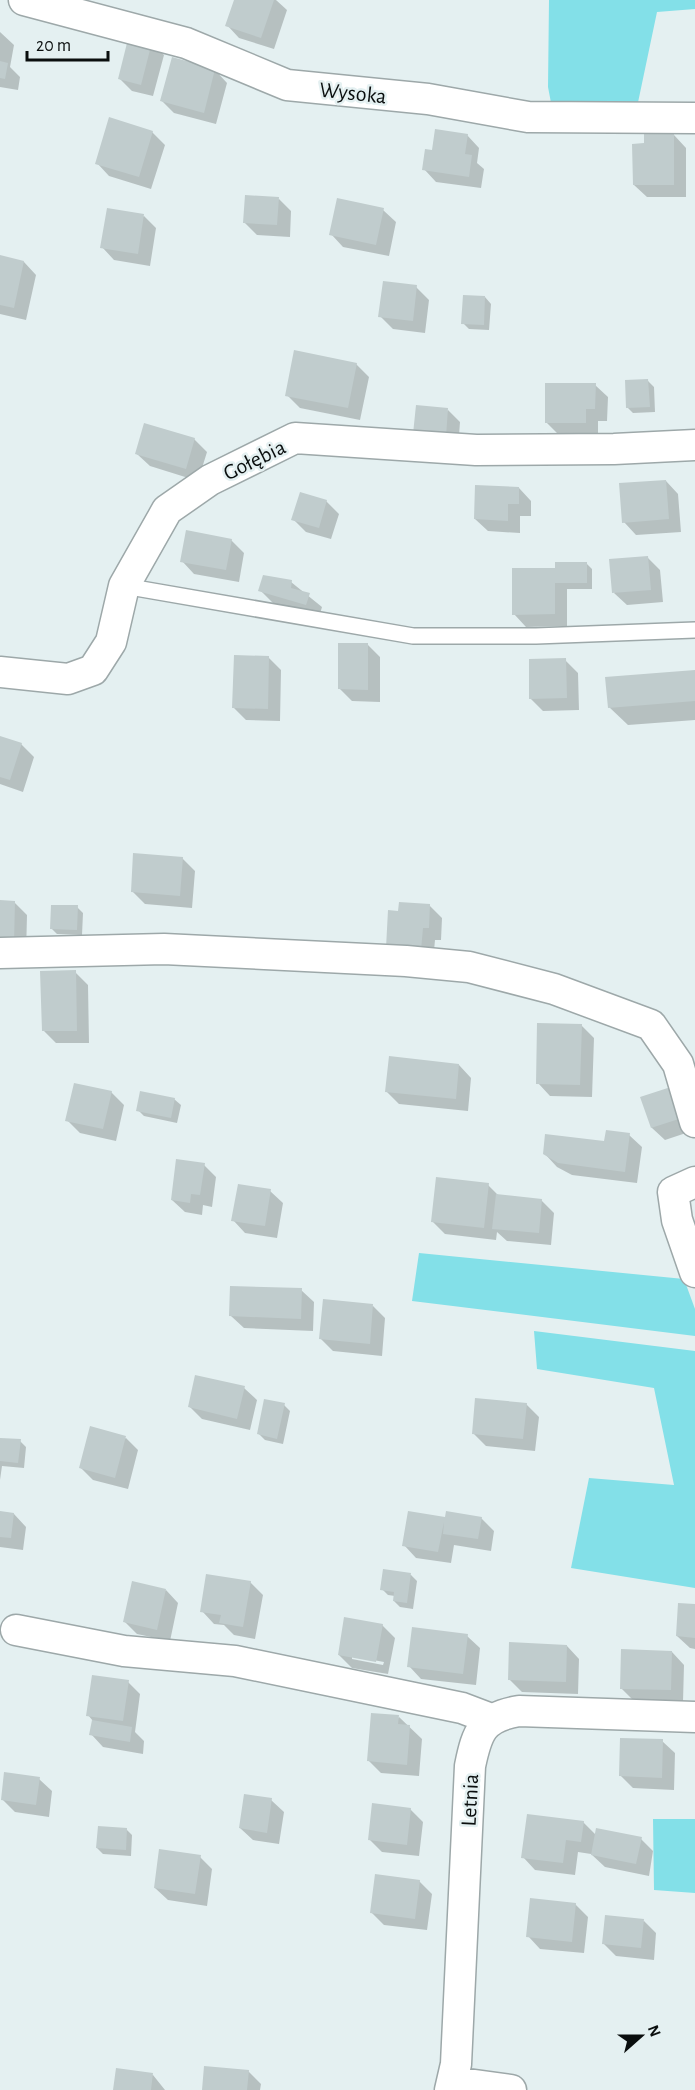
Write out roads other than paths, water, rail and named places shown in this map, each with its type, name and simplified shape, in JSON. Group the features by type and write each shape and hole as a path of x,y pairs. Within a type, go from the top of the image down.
{"street":[{"name":"Wysoka","path":"24,0 186,43 287,85 428,99 528,117 695,118"},
{"name":"Gołębia","path":"0,672 68,679 93,670 111,642 124,586 166,510 210,480 295,438 476,450 614,449 695,445"},
{"path":"0,953 164,949 406,961 469,967 554,988 651,1025 678,1064 695,1122"},
{"path":"695,1182 673,1192 677,1220 695,1272"},
{"path":"16,1630 124,1651 235,1661 462,1708 491,1719 519,1711 695,1717"},
{"name":"Letnia","path":"452,2086 470,1766 480,1732 491,1719"},
{"path":"452,2086 511,2090"}],"lane":[{"path":"124,586 413,636 536,636 695,630"}]}
